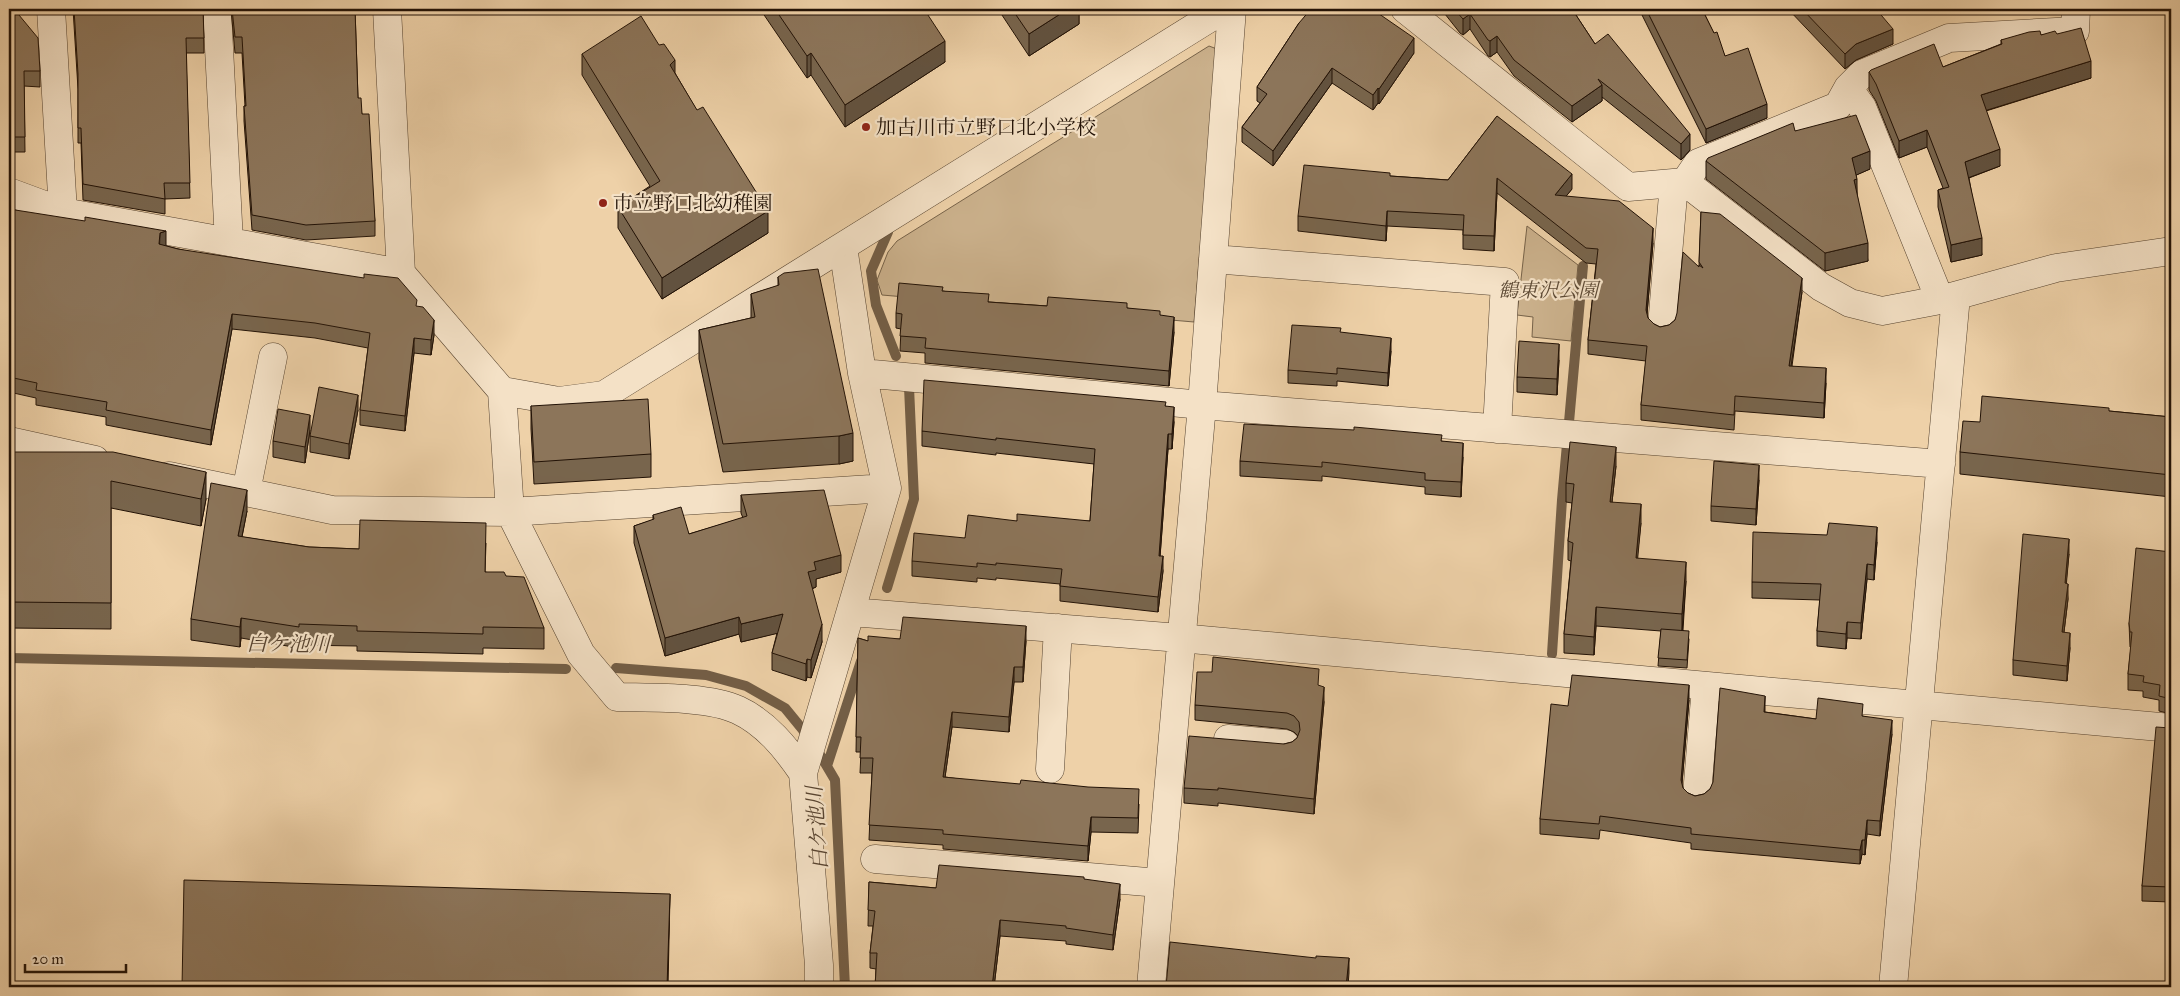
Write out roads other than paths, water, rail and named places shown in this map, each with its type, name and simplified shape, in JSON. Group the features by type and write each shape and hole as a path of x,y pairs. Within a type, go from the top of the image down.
{"street":[{"path":"51,9 63,212"},
{"path":"217,9 229,242"},
{"path":"387,9 401,273 502,391 510,512 581,654 616,697 690,699 737,709 757,721 773,735 803,773"},
{"path":"502,391 560,402 604,395 1224,9"},
{"path":"1151,987 1180,638 1202,405 1232,9"},
{"path":"1405,9 1628,187 1679,183 1821,287 1850,303 1882,311 1948,298 2056,268 2171,251"},
{"path":"1662,326 1679,183 1698,163 1838,106 1848,88 1862,74 1949,38 2075,31 2076,9"},
{"path":"1848,88 1862,107 1948,298 1941,464 1893,987"},
{"path":"9,192 63,212 401,273"},
{"path":"819,987 820,965 803,773 887,488 862,373 843,247"},
{"path":"1213,259 1505,282 1497,429"},
{"path":"246,492 273,357"},
{"path":"862,373 1202,405 1941,464"},
{"path":"9,441 332,510 510,512 887,488"},
{"path":"851,612 1180,638 2171,728"},
{"path":"1050,769 1058,628"},
{"path":"1698,796 1706,686"},
{"path":"1172,734 1285,744"},
{"path":"875,859 1159,883"}],"waterway":[{"path":"888,232 871,271 876,305 896,356"},
{"path":"1552,654 1562,500 1583,266"},
{"path":"887,588 914,499 909,387"},
{"name":"白ケ池川","path":"9,658 566,669"},
{"path":"827,766 861,661"},
{"name":"白ケ池川","path":"616,668 706,675 746,686 785,708 812,741 835,780 845,987"}],"place":[{"name":"加古川市立野口北小学校","path":"866,127"},
{"name":"市立野口北幼稚園","path":"603,203"}],"park label":[{"name":"鶴東沢公園","path":"1548,290"}]}
